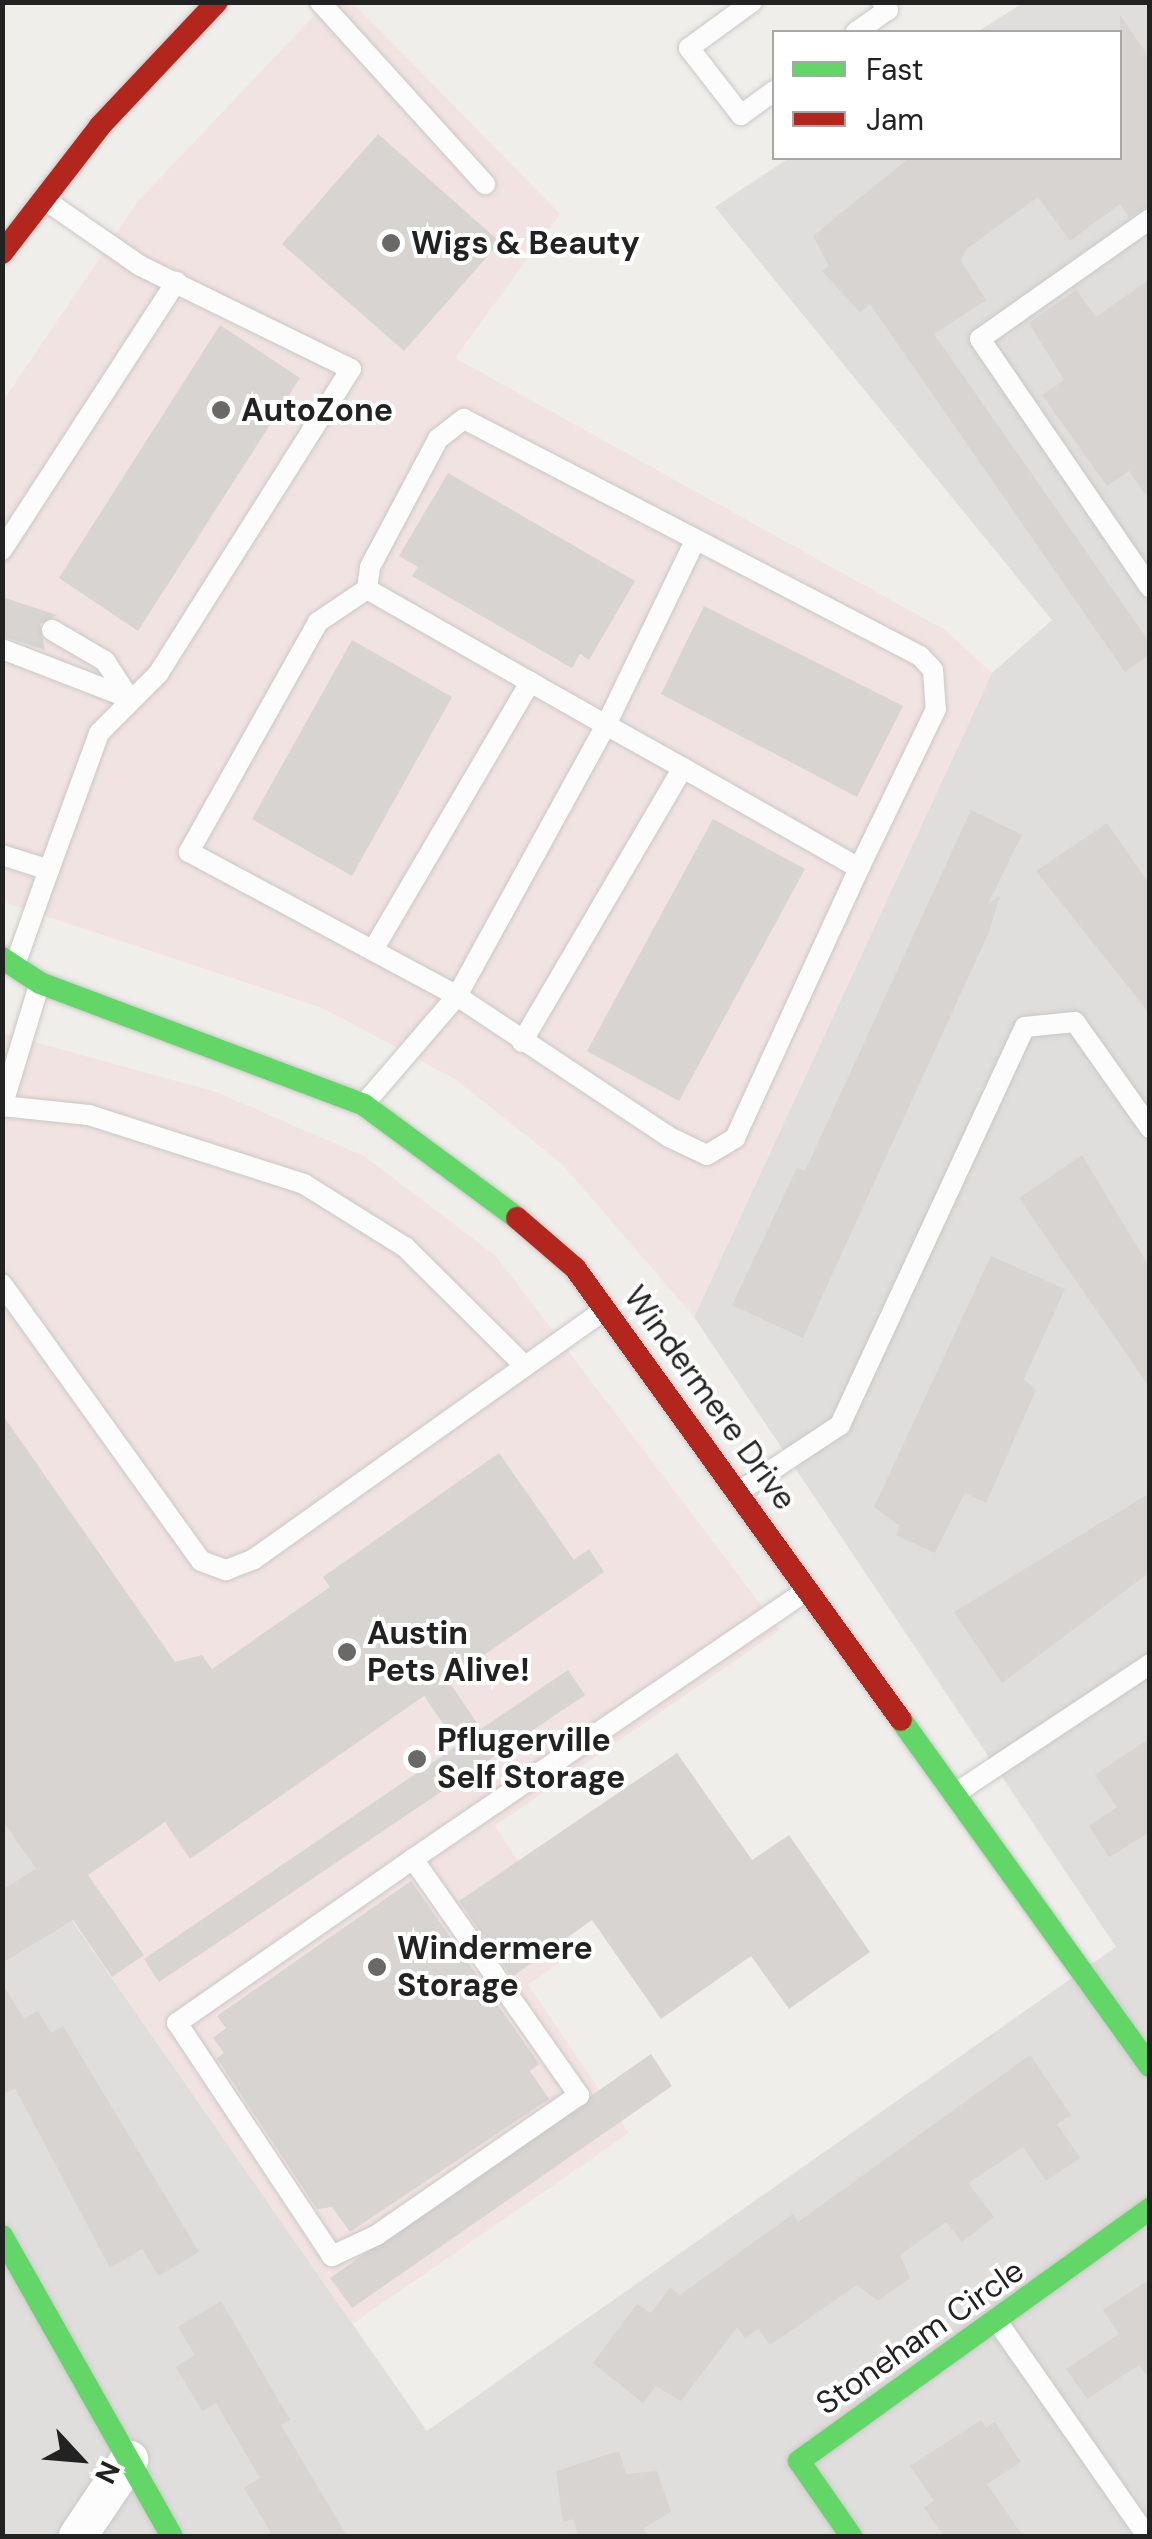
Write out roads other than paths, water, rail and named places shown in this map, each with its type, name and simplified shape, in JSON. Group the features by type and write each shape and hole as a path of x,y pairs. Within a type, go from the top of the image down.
{"street":[{"path":"5,244 216,2"},
{"name":"Windermere Drive","path":"7,969 364,1105 518,1214 608,1308 1150,2066"},
{"name":"Stoneham Circle","path":"851,2536 799,2461 998,2324 1150,2210"},
{"path":"2,2236 172,2536"},
{"path":"78,2536 130,2460"}],"lane":[{"path":"320,2 485,184"},
{"path":"752,2 689,48 740,115 772,92"},
{"path":"859,30 888,10 882,2"},
{"path":"7,969 99,733 129,698 158,674 351,369 176,282 43,199"},
{"path":"1150,219 980,340 1150,587"},
{"path":"2,550 176,282"},
{"path":"464,419 695,541 933,670 936,709 735,1138 707,1154 522,1042 456,996 189,852 318,622 367,589 370,567 438,439 464,419"},
{"path":"364,1105 456,996 606,725 695,541"},
{"path":"367,589 860,868"},
{"path":"52,630 105,660 129,698"},
{"path":"2,649 129,698"},
{"path":"373,950 530,682"},
{"path":"522,1042 683,768"},
{"path":"2,855 48,870"},
{"path":"40,983 3,1106 89,1116 304,1184 405,1247 526,1366"},
{"path":"738,1492 840,1425 1025,1026 1075,1022 1150,1128"},
{"path":"2,1284 201,1561 226,1570 254,1559 608,1308"},
{"path":"413,1859 579,2095 377,2236 332,2256 177,2024 413,1859 807,1590"},
{"path":"953,1795 1150,1664"},
{"path":"998,2324 1147,2536"}],"place":[{"name":"Wigs & Beauty","path":"391,243"},
{"name":"AutoZone","path":"221,410"},
{"name":"Austin Pets Alive!","path":"347,1652"},
{"name":"Pflugerville Self Storage","path":"417,1759"},
{"name":"Windermere Storage","path":"377,1967"}]}
